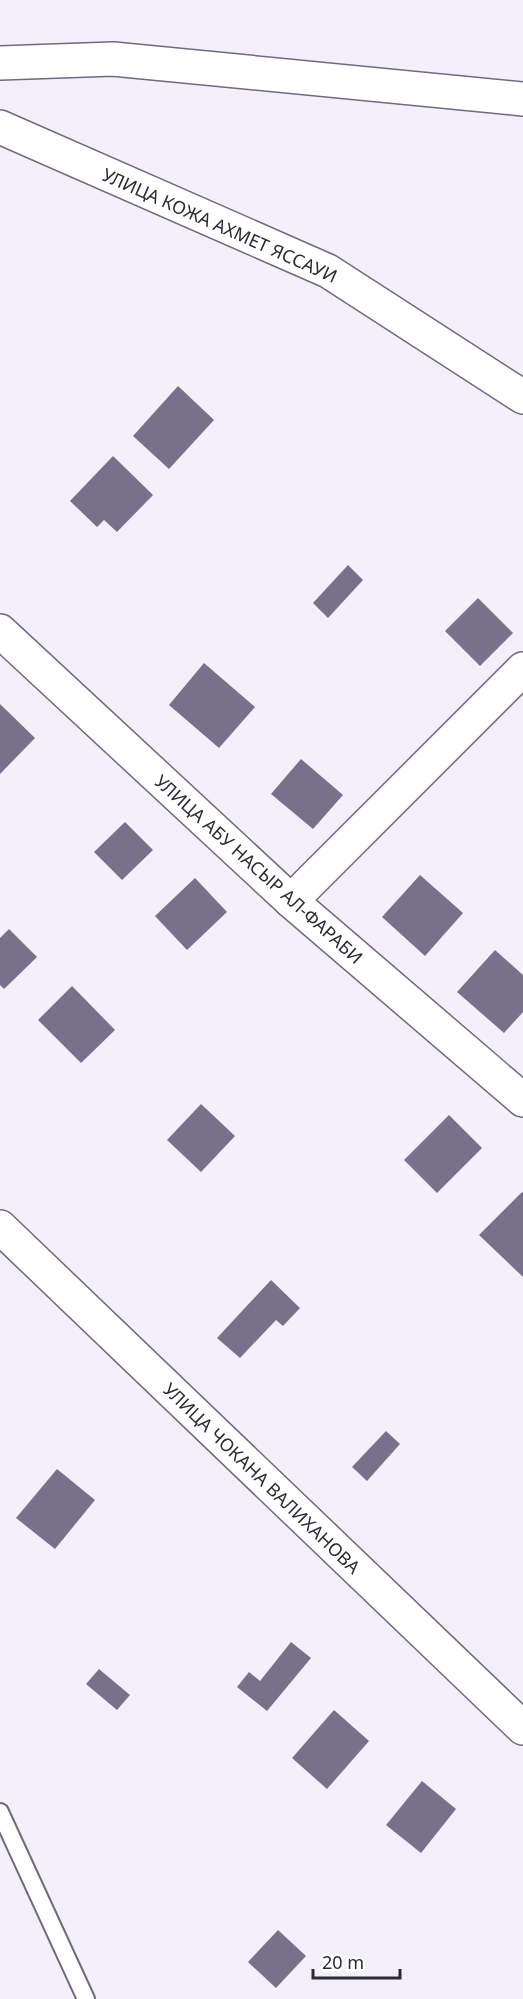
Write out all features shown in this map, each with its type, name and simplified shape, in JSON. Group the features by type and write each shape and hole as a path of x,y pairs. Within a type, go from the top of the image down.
{"street":[{"path":"0,63 113,58 523,99"},
{"name":"УЛИЦА КОЖА АХМЕТ ЯССАУИ","path":"0,127 328,271 523,397"},
{"name":"УЛИЦА АБУ НАСЫР АЛ-ФАРАБИ","path":"0,631 291,901 523,1100"},
{"path":"291,901 523,669"},
{"name":"УЛИЦА ЧОКАНА ВАЛИХАНОВА","path":"0,1227 523,1728"}],"lane":[{"path":"0,1812 86,1999"}],"building":[{"path":"178,386 214,420 169,469 133,436"},
{"path":"113,456 153,495 117,532 104,520 97,527 70,501"},
{"path":"348,565 363,580 328,618 313,603"},
{"path":"478,598 513,633 480,666 445,631"},
{"path":"204,663 255,707 219,748 169,705"},
{"path":"0,704 35,738 0,774"},
{"path":"301,759 343,795 313,829 271,794"},
{"path":"125,822 153,850 122,880 94,852"},
{"path":"420,875 463,913 425,956 382,917"},
{"path":"195,878 227,912 187,950 155,916"},
{"path":"9,929 37,957 4,989 0,985 0,938"},
{"path":"495,950 523,975 523,1012 504,1033 457,992"},
{"path":"72,986 115,1030 81,1063 38,1020"},
{"path":"201,1104 235,1136 201,1172 167,1140"},
{"path":"449,1115 482,1148 437,1193 404,1160"},
{"path":"523,1193 523,1277 479,1235"},
{"path":"271,1280 300,1308 283,1326 276,1320 240,1358 217,1338"},
{"path":"386,1431 400,1444 367,1481 352,1467"},
{"path":"57,1469 95,1500 55,1549 16,1518"},
{"path":"291,1642 311,1658 267,1711 237,1687 249,1672 260,1681"},
{"path":"99,1669 130,1695 117,1710 86,1684"},
{"path":"334,1710 369,1741 327,1789 292,1758"},
{"path":"422,1781 456,1809 421,1853 386,1825"},
{"path":"278,1930 306,1956 276,1988 248,1962"}]}
